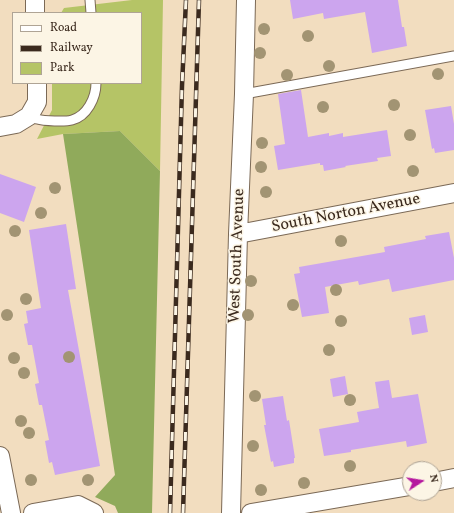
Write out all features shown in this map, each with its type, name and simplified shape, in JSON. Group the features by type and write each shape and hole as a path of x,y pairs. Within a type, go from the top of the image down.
{"street":[{"path":"35,0 35,12"},
{"name":"West South Avenue","path":"231,513 246,0"},
{"path":"0,127 16,124 29,116 37,102 36,84"},
{"name":"South Norton Avenue","path":"238,234 454,193"},
{"path":"0,456 10,513"},
{"path":"442,480 454,478"},
{"path":"251,513 402,487"},
{"path":"33,513 78,505 94,513"}],"lane":[{"path":"90,0 91,12"},
{"path":"244,94 454,56"},
{"path":"29,116 38,120 72,120 85,113 96,90 96,84"}],"green space":[{"path":"132,0 163,0 160,171 120,131 63,134 37,139 52,110 52,84 142,84 142,12 62,12 64,8"},
{"path":"120,131 160,171 152,513 118,513 115,506 95,497 115,475 63,134"}],"building":[{"path":"290,0 398,0 402,27 404,27 407,46 372,53 365,12 324,19 323,13 293,19"},
{"path":"301,90 308,137 329,133 329,136 343,133 343,137 387,130 391,156 377,158 378,161 324,171 323,165 320,165 320,163 278,170 274,146 285,144 278,94"},
{"path":"451,106 454,124 454,150 435,153 434,148 432,149 425,110"},
{"path":"0,174 36,187 24,222 0,213"},
{"path":"66,224 76,289 68,290 100,466 55,475 52,462 49,463 45,441 49,440 42,405 39,405 35,384 39,383 32,345 28,345 24,324 28,323 26,311 41,308 29,230"},
{"path":"449,232 454,258 454,280 392,292 389,279 359,285 358,281 325,287 329,313 302,317 294,274 300,273 299,267 385,252 384,247 426,239 425,236"},
{"path":"425,315 428,332 412,335 409,318"},
{"path":"345,376 348,394 333,397 330,379"},
{"path":"389,380 392,398 418,394 427,443 407,447 406,441 324,456 319,429 359,422 357,412 379,408 375,382"},
{"path":"283,396 287,421 289,420 295,458 294,463 274,467 273,461 271,462 264,425 266,425 262,399"}],"railway":[{"path":"170,513 182,86 186,0"},
{"path":"183,513 199,0"}]}
